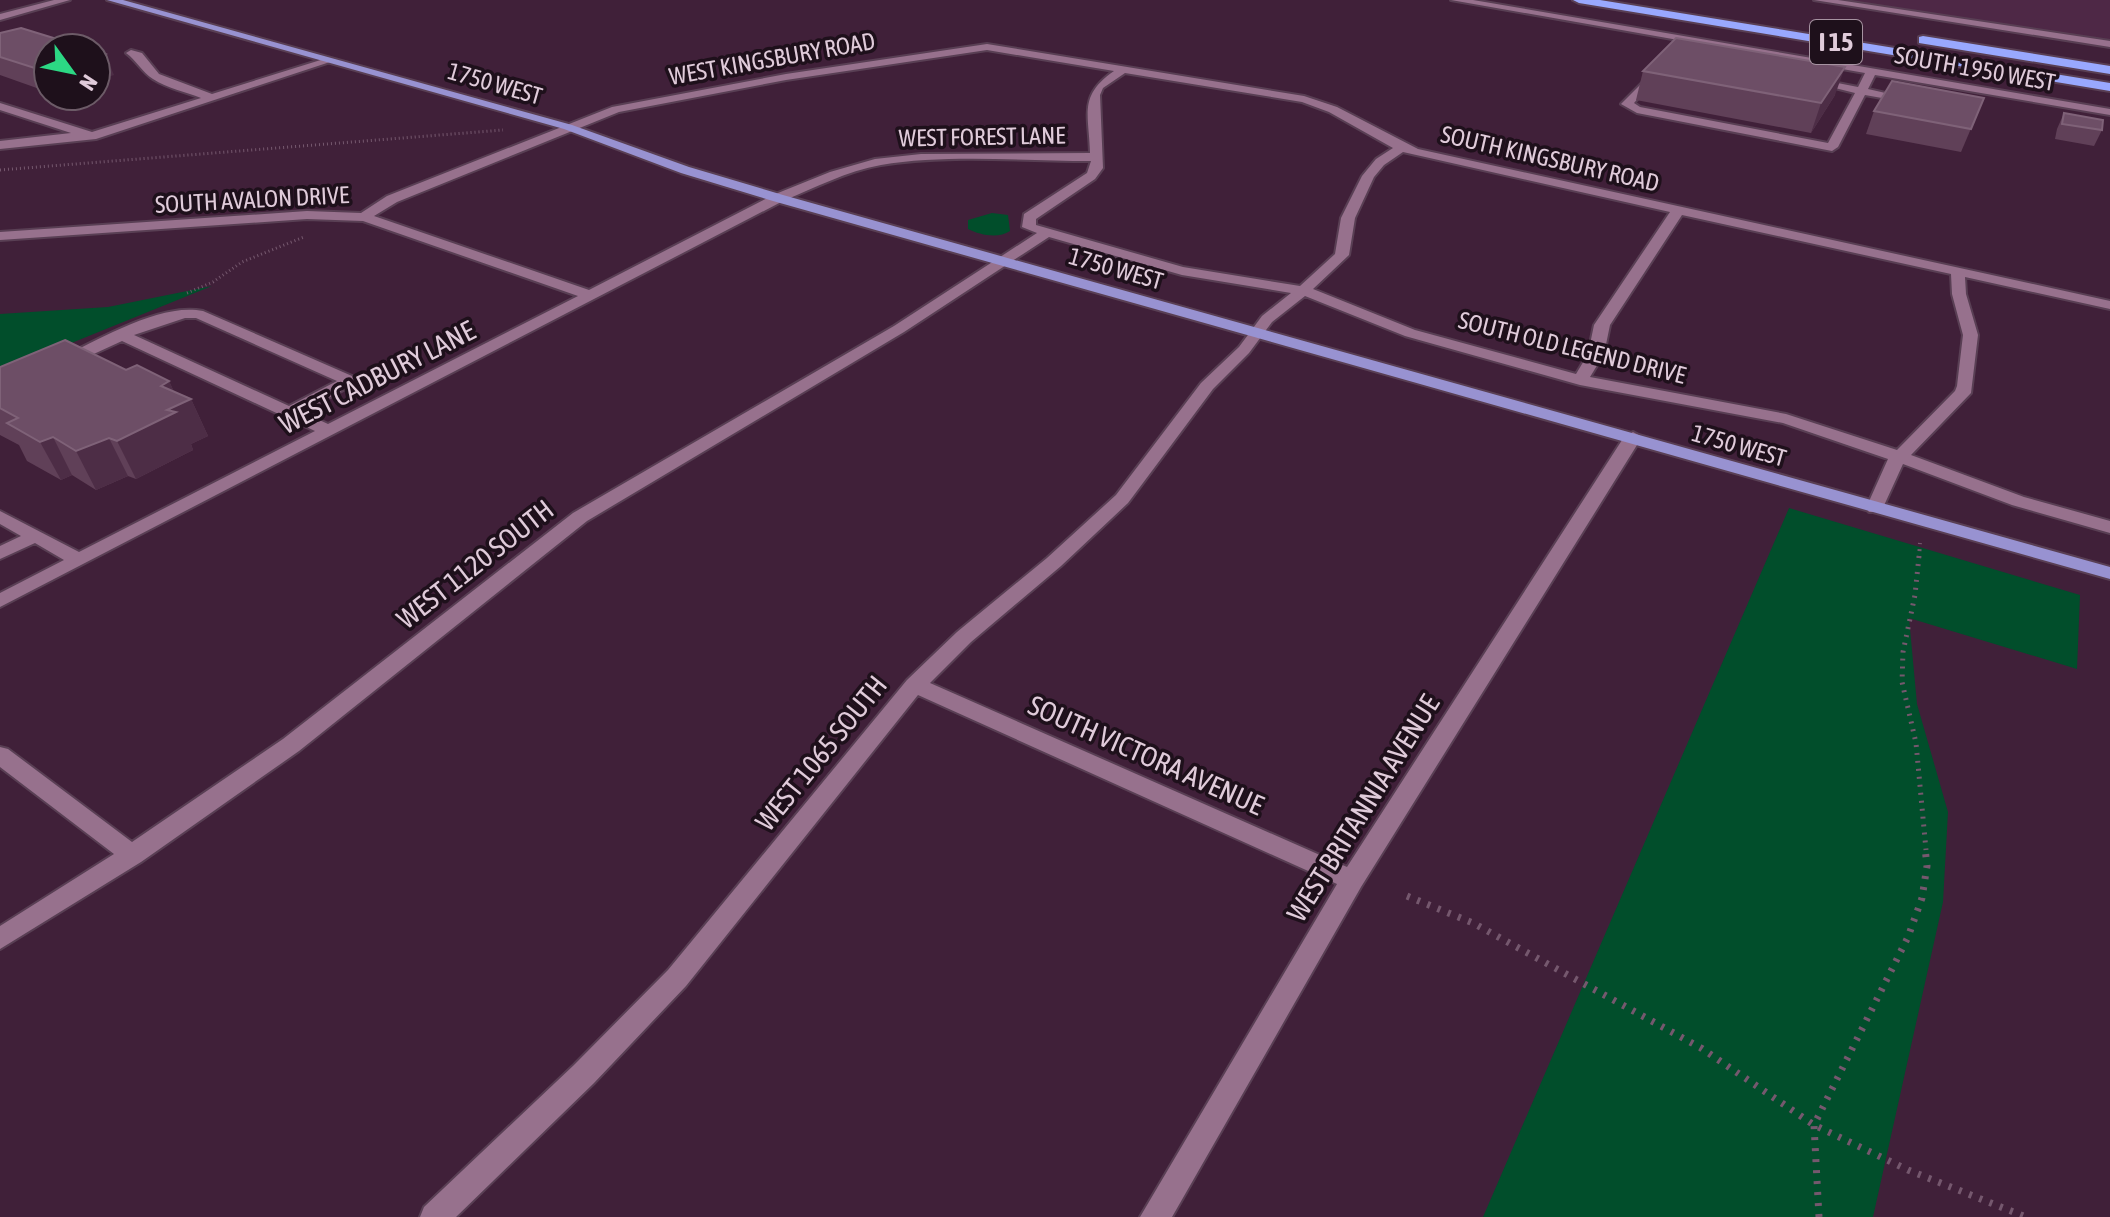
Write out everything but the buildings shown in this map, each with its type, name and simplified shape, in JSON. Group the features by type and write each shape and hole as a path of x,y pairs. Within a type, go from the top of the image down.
{"highway":[{"name":"I 15","path":"1579,0 2110,87"},
{"path":"1908,37 2110,70"}],"main road":[{"name":"1750 WEST","path":"112,0 568,127 685,170 778,198 2110,573"}],"street":[{"path":"0,17 65,0"},
{"name":"SOUTH 1950 WEST","path":"1456,0 2110,112"},
{"path":"1819,0 2110,44"},
{"path":"1685,39 1627,104 1637,110 1832,147 1872,71"},
{"name":"SOUTH KINGSBURY ROAD","path":"987,47 1317,102 1401,148 2110,305"},
{"name":"WEST KINGSBURY ROAD","path":"364,217 392,199 616,109 786,77 987,47"},
{"path":"131,53 138,55 155,76 212,98"},
{"path":"0,145 88,135 331,60"},
{"path":"1098,157 1094,95 1099,86 1125,68"},
{"path":"1804,79 1922,102"},
{"path":"0,106 88,135"},
{"name":"WEST 1065 SOUTH","path":"435,1217 584,1074 677,978 915,685 964,637 1054,562 1122,499 1199,395 1244,350 1267,319 1342,255 1348,218 1368,176 1380,162 1401,148"},
{"name":"WEST FOREST LANE","path":"778,198 834,175 879,162 921,158 1098,157"},
{"name":"SOUTH OLD LEGEND DRIVE","path":"1098,157 1097,168 1091,176 1027,221 1029,227 1182,271 1301,290 1351,307 1410,333 1580,380 1786,419 1997,494 2110,527"},
{"name":"WEST CADBURY LANE","path":"0,601 778,198"},
{"path":"1580,380 1596,354 1602,325 1678,210"},
{"name":"SOUTH AVALON DRIVE","path":"0,236 307,215 364,217 589,295"},
{"name":"WEST 1120 SOUTH","path":"0,939 132,855 291,745 580,517 899,329 1045,234"},
{"path":"1875,508 1893,464 1963,393 1970,329 1957,291 1959,272"},
{"path":"55,366 169,317 189,312 346,379 343,384 288,413"},
{"path":"124,336 329,431"},
{"name":"WEST BRITANNIA AVENUE","path":"1155,1217 1352,880 1633,437"},
{"path":"0,517 79,560"},
{"path":"0,553 35,536"},
{"name":"SOUTH VICTORA AVENUE","path":"915,685 1352,880"},
{"path":"0,755 132,855"}],"path":[{"path":"0,170 515,130"},
{"path":"1819,1217 1814,1125 1908,937 1922,898 1927,866 1916,743 1902,682 1903,652 1915,595 1920,543"},
{"path":"1407,896 1473,923 1652,1020 1701,1048 1814,1125 1908,1170 2026,1217"}],"shaded area":[{"path":"1837,0 2110,0 2110,42"}],"green space":[{"path":"992,213 1008,215 1010,231 989,235 968,229 968,220"},
{"path":"212,286 0,372 0,314 108,307"},
{"path":"1789,508 2080,595 2077,669 1909,618 1917,704 1948,812 1943,902 1873,1217 1483,1217"}]}
